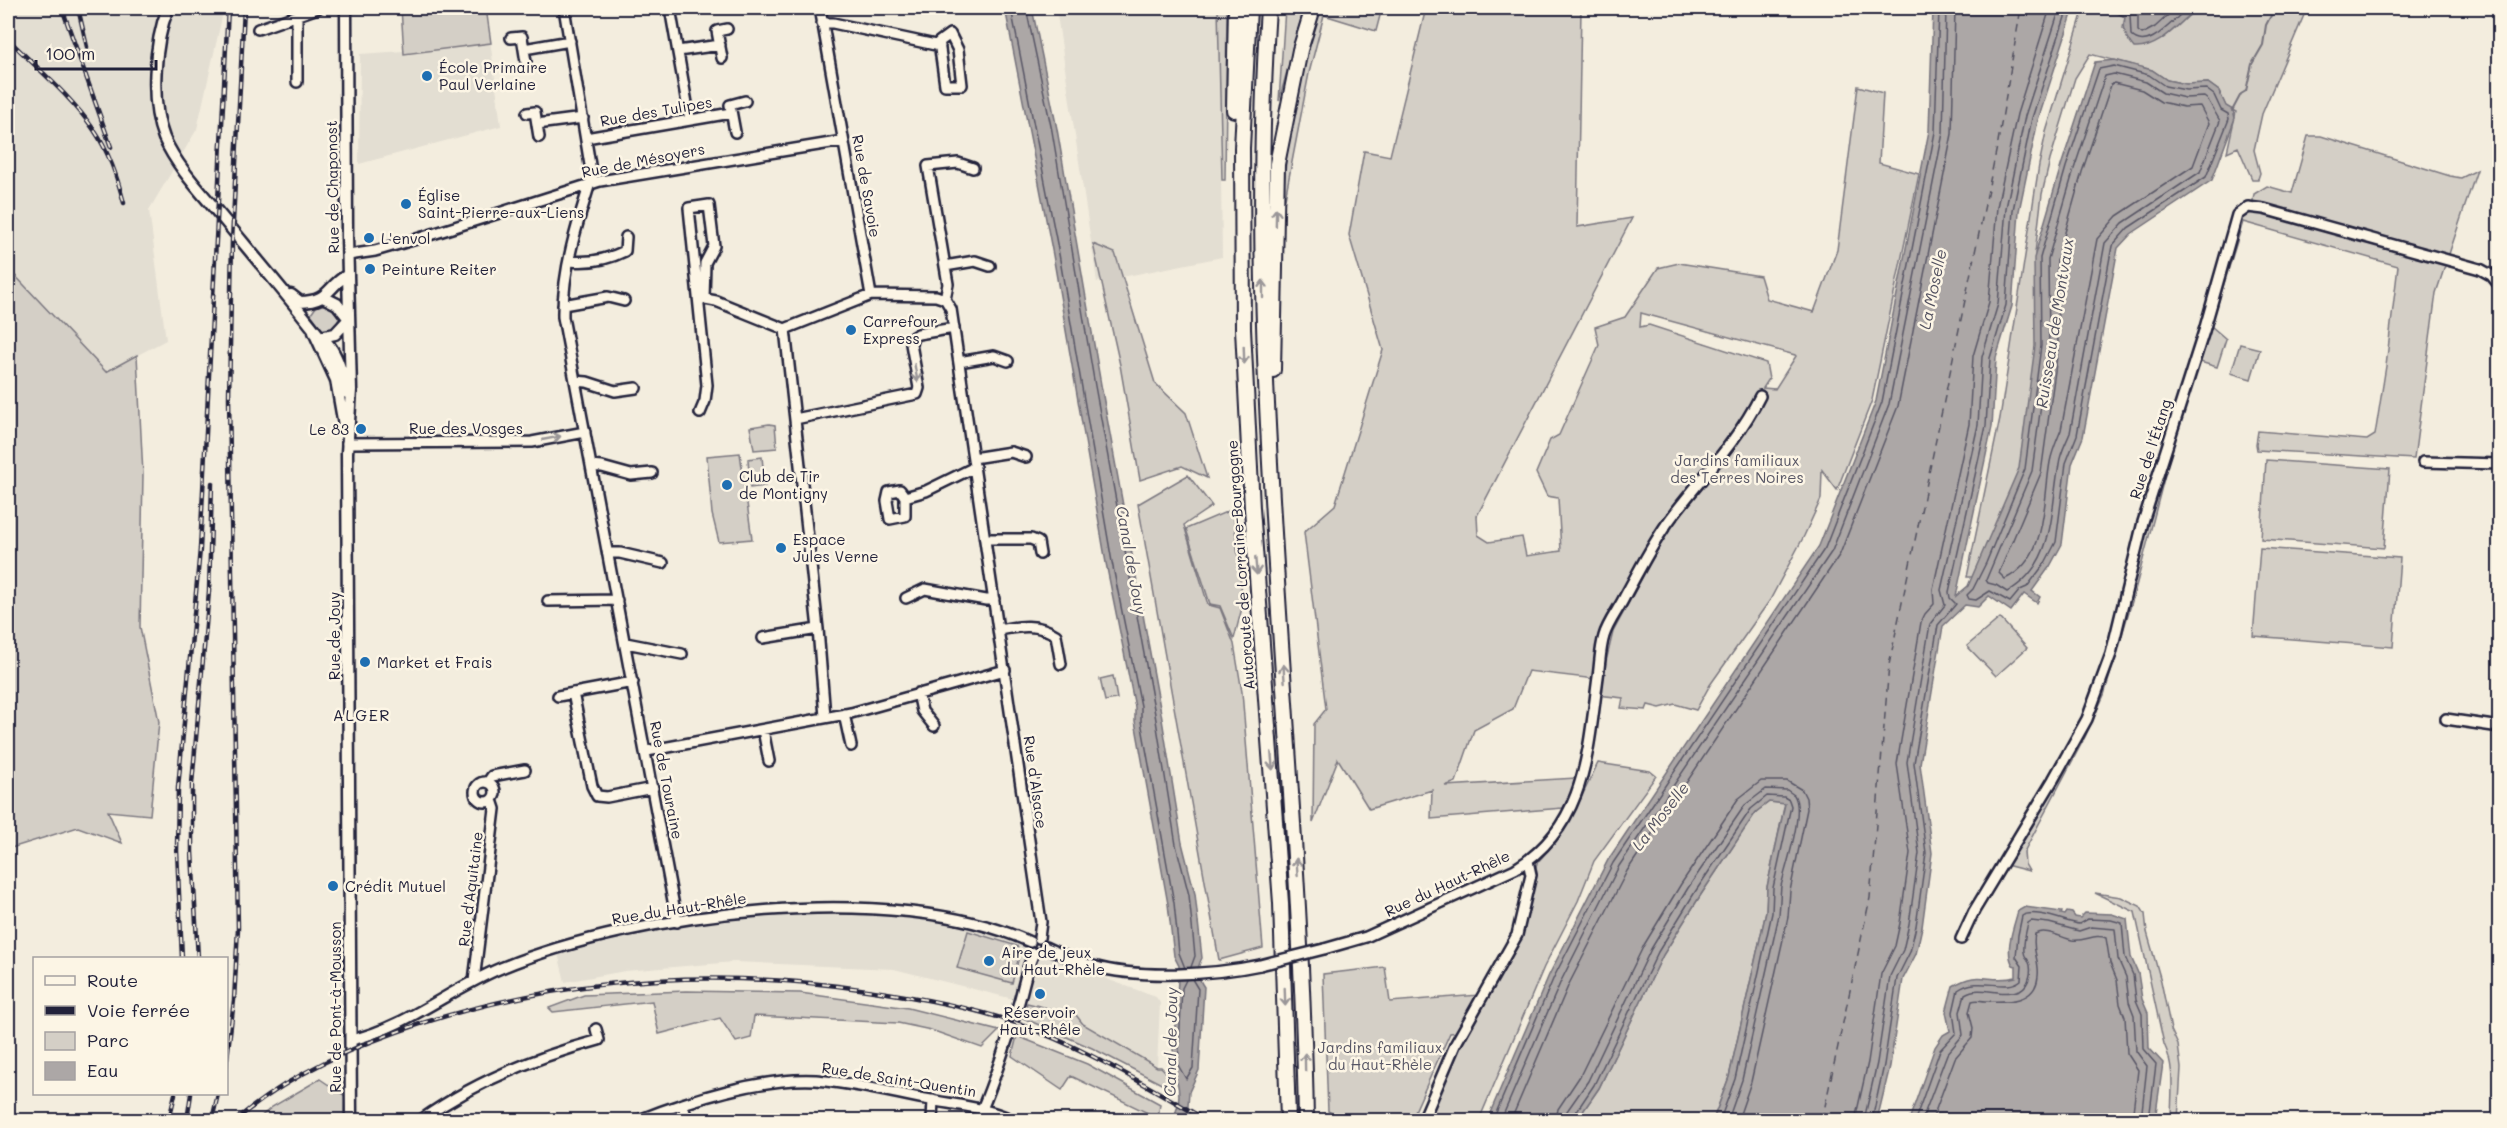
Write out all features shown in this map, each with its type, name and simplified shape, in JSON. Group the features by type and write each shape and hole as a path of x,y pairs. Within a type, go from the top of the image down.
{"highway":[{"path":"1236,8 1234,117 1242,148"},
{"name":"Autoroute de Lorraine-Bourgogne","path":"1249,8 1242,148 1245,400 1275,804 1288,1120"},
{"path":"1268,8 1263,164 1263,340 1300,905 1306,1120"},
{"path":"1271,465 1277,164 1299,50 1313,8"}],"main road":[{"name":"Rue de Jouy","path":"168,8 170,22 162,77 157,92 158,116 165,139 183,170 320,337 327,341 340,369 351,414"},
{"name":"Rue de Chaponost","path":"345,8 350,366"},
{"path":"346,443 336,380 310,324 311,309 336,291 348,272"},
{"path":"269,274 300,302 325,298 337,304 349,319 335,334 320,337"},
{"name":"Rue de Jouy","path":"350,366 351,414 346,443 350,893"},
{"name":"Rue de Pont-à-Mousson","path":"350,893 351,1120"}],"street":[{"path":"258,29 318,8"},
{"name":"Rue de Touraine","path":"564,8 592,177 584,199 570,261 563,305 564,329 609,553 677,922"},
{"path":"670,8 690,120"},
{"name":"Rue de Savoie","path":"820,8 871,295"},
{"path":"297,16 297,82"},
{"path":"822,23 940,46"},
{"path":"722,58 717,31 728,29"},
{"path":"950,34 958,50 962,85 945,85 941,57 939,42 950,34"},
{"path":"511,38 522,37 526,62"},
{"path":"524,49 570,41"},
{"path":"678,51 720,45"},
{"path":"941,57 959,58"},
{"name":"Rue des Tulipes","path":"735,132 730,105 745,101"},
{"path":"527,113 535,112 539,138"},
{"name":"Rue des Tulipes","path":"586,138 731,113"},
{"path":"537,124 583,118"},
{"name":"Rue de Mésoyers","path":"348,255 366,253 409,241 589,184 843,141"},
{"name":"Rue d'Alsace","path":"973,168 958,163 928,166 948,289 945,299 951,309 1005,670 1041,922 1039,938"},
{"path":"699,413 705,401 707,385 700,265 690,208 709,205 714,246 700,265"},
{"name":"Rue de l'Étang","path":"1961,939 1974,911 2087,719 2111,654 2143,522 2204,331 2237,215 2248,207 2264,209 2480,270 2491,275 2499,286"},
{"path":"570,261 584,262 612,257 625,251 626,237"},
{"path":"945,266 975,261 990,266"},
{"path":"702,298 785,329 871,295 936,296 945,299"},
{"path":"563,305 608,297 624,301"},
{"path":"795,419 917,394 919,388 911,344 913,337 918,334 954,328"},
{"path":"785,329 818,629 825,717"},
{"path":"959,362 994,356 1008,361"},
{"path":"575,381 587,382 615,391 636,388"},
{"path":"2499,390 2499,395"},
{"name":"Rue du Haut-Rhêle","path":"1045,947 1095,967 1133,973 1227,970 1260,965 1366,937 1418,915 1528,861 1549,843 1562,826 1574,801 1587,758 1604,634 1640,567 1670,519 1740,432 1760,396"},
{"name":"Rue des Vosges","path":"346,443 532,442 585,432"},
{"path":"905,497 926,491 974,463 1011,452 1026,457"},
{"path":"2423,462 2499,464"},
{"path":"591,466 631,475 652,473"},
{"path":"986,538 1031,539 1038,542 1040,554"},
{"path":"609,553 620,553 663,563"},
{"path":"906,598 925,589 986,600 994,599"},
{"path":"548,601 617,600"},
{"path":"999,630 1036,626 1046,628 1056,635 1061,664"},
{"path":"763,638 818,629"},
{"path":"626,643 682,654"},
{"path":"646,751 844,714 1005,670"},
{"path":"558,696 633,682"},
{"path":"573,693 592,786 597,796 607,797 653,788"},
{"path":"918,693 922,711 934,726"},
{"path":"844,714 851,746"},
{"path":"2446,719 2499,727"},
{"path":"763,730 769,762"},
{"path":"492,800 480,801 475,793 479,784 488,782 492,776 525,770"},
{"name":"Rue d'Aquitaine","path":"474,981 495,809 492,800 495,796 495,789 488,782"},
{"path":"1423,1120 1455,1045 1518,935 1531,875 1528,861"},
{"name":"Rue du Haut-Rhêle","path":"351,1040 390,1028 474,981 519,962 605,935 677,922 786,909 885,910 960,921 1004,932 1030,942"},
{"path":"1039,938 1045,943 1045,947 1039,953 1034,953 1029,947 1030,942 1039,938"},
{"path":"982,1109 998,1069 1034,953"},
{"path":"421,1120 442,1105 535,1059 599,1040 596,1029"},
{"name":"Rue de Saint-Quentin","path":"639,1120 751,1086 794,1080 844,1083 982,1109 1013,1120"},
{"path":"933,1100 933,1120"},
{"path":"683,1105 687,1120"}],"shaded area":[{"path":"8,8 222,8 222,17 197,129 149,210 166,340 106,372 8,268"},
{"name":"École Primaire Paul Verlaine","path":"401,8 486,8 501,126 359,164 360,54 404,51"},
{"path":"1056,8 1219,8 1222,257 1097,282"},
{"path":"786,909 927,915 1030,942 1029,947 1034,953 1039,953 1045,947 1095,967 1096,975 1156,997 1160,1003 1157,1067 1083,1024 1076,1015 894,969 734,962 625,971 565,982 557,949 605,935"}],"green space":[{"path":"401,8 486,8 491,43 404,54"},
{"path":"1218,8 1227,8 1225,180 1222,180"},
{"path":"1285,8 1304,8 1279,101"},
{"path":"1319,8 1382,8 1376,31 1324,15 1309,73 1283,209 1286,157 1293,107 1304,58"},
{"name":"Jardins familiaux des Terres Noires","path":"1426,8 1581,8 1577,227 1632,218 1477,516 1478,535 1489,542 1522,537 1526,556 1561,551 1558,498 1547,496 1536,473 1550,440 1559,435 1599,345 1595,327 1625,317 1658,268 1679,263 1760,276 1767,299 1814,312 1837,250 1858,86 1883,93 1879,163 1919,174 1872,400 1837,490 1822,470 1821,499 1804,536 1770,600 1710,685 1696,710 1675,704 1660,708 1648,705 1646,710 1621,708 1623,698 1598,695 1613,632 1663,539 1667,522 1609,624 1595,679 1528,671 1513,709 1474,730 1456,782 1445,786 1576,778 1574,789 1563,808 1431,819 1432,790 1369,809 1338,759 1313,823 1314,724 1326,709 1304,532 1335,505 1383,350 1349,235 1364,151 1390,156","holes":["1641,313 1795,355 1775,389 1763,388 1769,379 1766,363 1649,325 1640,327"]},
{"path":"2084,8 2109,8 2125,17 2123,28 2189,14 2198,8 2307,8 2262,114 2254,150 2260,173 2258,179 2252,179 2238,147 2227,152 2236,112 2226,107 2219,91 2208,83 2186,84 2167,80 2152,70 2090,54 2075,78 2042,194 2035,253 2049,328 2041,451 1975,577 1967,577 2000,418 2039,165 2046,132"},
{"path":"2308,136 2321,136 2450,176 2461,178 2477,170 2436,293 2414,459 2257,450 2256,444 2258,431 2367,440 2375,435 2398,266 2243,222 2211,326 2226,339 2217,367 2200,362 2211,327 2206,325 2234,221 2252,207 2254,194 2267,186 2292,193"},
{"path":"1093,244 1115,253 1155,383 1186,413 1207,478 1182,466 1140,480 1120,365"},
{"path":"8,268 106,372 137,355 143,475 140,627 159,722 150,815 108,811 122,843 78,827 8,849"},
{"path":"325,304 332,306 339,318 335,329 327,333 311,314 316,307"},
{"path":"2240,344 2260,349 2251,379 2231,373"},
{"path":"775,425 777,448 754,450 750,427"},
{"path":"2174,440 2133,598 2104,695 2085,737 2024,852 2025,864 2029,871 2002,864 2087,719"},
{"name":"Club de Tir de Montigny","path":"740,453 752,539 719,542 712,514 707,456"},
{"path":"762,457 765,486 750,488 748,459"},
{"path":"2266,460 2390,469 2384,548 2261,539"},
{"path":"1188,475 1212,506 1184,525 1208,605 1220,608 1234,644 1242,692 1263,948 1219,960 1138,504"},
{"path":"1233,509 1243,604 1234,639 1220,606 1210,604 1186,529"},
{"path":"2260,548 2400,558 2393,647 2253,636"},
{"path":"2000,618 2027,648 1996,676 1967,646"},
{"path":"1113,676 1117,699 1105,701 1100,679"},
{"path":"1598,763 1650,771 1656,776 1594,861 1578,901 1544,967 1479,1120 1428,1120 1440,1086 1523,929 1537,863 1556,841"},
{"path":"1769,802 1785,803 1767,887 1766,912 1729,1077 1713,1120 1577,1120 1599,1088 1663,955 1756,812"},
{"path":"2095,893 2121,897 2140,906 2145,914 2147,932 2161,981 2171,1030 2178,1045 2181,1068 2178,1120 2171,1120 2170,1063 2135,912"},
{"name":"Aire de jeux du Haut-Rhèle","path":"968,931 1017,946 1020,953 1012,983 957,968"},
{"name":"Jardins familiaux du Haut-Rhèle","path":"1385,967 1390,1002 1479,995 1460,1032 1450,1033 1416,1109 1415,1113 1420,1114 1418,1120 1343,1120 1328,1111 1323,974"},
{"path":"686,991 800,993 908,1008 999,1031 982,1048 931,1030 898,1023 754,1016 751,1038 736,1042 720,1018 659,1034 652,1001 553,1012 549,1008 584,995"},
{"path":"1027,1003 1076,1015 1083,1024 1157,1067 1161,1067 1168,1074 1173,1090 1092,1048 1023,1018"},
{"path":"1017,1036 1087,1064 1160,1104 1158,1118 1071,1076 1062,1090 1012,1056"},
{"path":"320,1079 345,1096 344,1120 257,1120 272,1107"}],"water":[{"name":"Canal de Jouy","path":"1005,8 1032,8 1057,129 1182,843 1195,894 1202,958 1198,973 1204,987 1199,1070 1189,1092 1187,1120 1172,1120 1179,1100 1177,1080 1172,1067 1179,966 1174,956 1168,904 1135,721 1135,707 1106,563 1053,255"},
{"name":"La Moselle","path":"1933,8 2074,8 2038,120 2019,211 2012,306 1996,358 1992,427 1956,596 1968,586 2019,468 2035,346 2034,258 2095,62 2115,60 2152,70 2167,80 2186,84 2208,83 2219,91 2226,106 2233,110 2235,118 2212,180 2131,234 2118,248 2083,437 2072,464 2062,544 2032,591 2040,597 2037,603 2024,594 2011,611 1989,596 1978,607 1965,605 1943,626 1920,764 1932,853 1922,927 1916,954 1903,979 1890,1066 1877,1120 1713,1120 1729,1077 1766,912 1767,887 1785,804 1769,802 1756,812 1663,955 1599,1088 1577,1120 1487,1120 1549,975 1608,860 1819,546 1876,401 1929,131"},
{"path":"2109,8 2198,8 2161,40 2152,45 2134,48 2125,34 2125,17"},
{"path":"2025,907 2062,912 2061,914 2065,915 2067,912 2072,913 2075,917 2080,918 2085,913 2112,914 2127,919 2131,957 2138,973 2142,999 2148,1013 2149,1048 2163,1063 2155,1120 1909,1120 1935,1047 1943,1035 1950,1031 1946,1012 1953,986 1970,978 2007,979 2016,977 2016,966 2013,965 2009,953 2018,911"}],"waterway":[{"name":"Ruisseau de Montvaux","path":"2232,111 2241,94 2246,91 2252,64 2263,45 2266,25 2275,8"}],"ferry route":[{"path":"1822,1120 1870,898 1889,665 1998,142 2021,8"}],"railway":[{"path":"62,8 111,147"},
{"path":"78,8 87,47"},
{"path":"182,957 177,851 178,788 200,549 228,8"},
{"path":"228,1050 234,1000 238,928 229,398 232,241 244,8"},
{"path":"8,39 85,117 104,147 124,203"},
{"path":"198,957 192,852 192,784 209,591 212,483"},
{"path":"236,1120 278,1089 324,1062 423,1023 477,1007 532,995 643,981 699,979 755,979 811,983 904,996 977,1011 1064,1042 1206,1120"},
{"path":"169,1120 175,1095"},
{"path":"187,1120 191,1095"},
{"path":"212,1120 218,1095"}],"place":[{"name":"École Primaire Paul Verlaine","path":"427,76"},
{"name":"Église Saint-Pierre-aux-Liens","path":"406,204"},
{"name":"L'envol","path":"369,238"},
{"name":"Peinture Reiter","path":"370,269"},
{"name":"Carrefour Express","path":"851,330"},
{"name":"Le 83","path":"361,429"},
{"name":"Club de Tir de Montigny","path":"727,485"},
{"name":"Espace Jules Verne","path":"781,548"},
{"name":"Market et Frais","path":"365,662"},
{"name":"Crédit Mutuel","path":"333,886"},
{"name":"Aire de jeux du Haut-Rhèle","path":"989,961"},
{"name":"Réservoir Haut-Rhêle","path":"1040,994"}],"district":[{"name":"ALGER","path":"362,714"}]}
